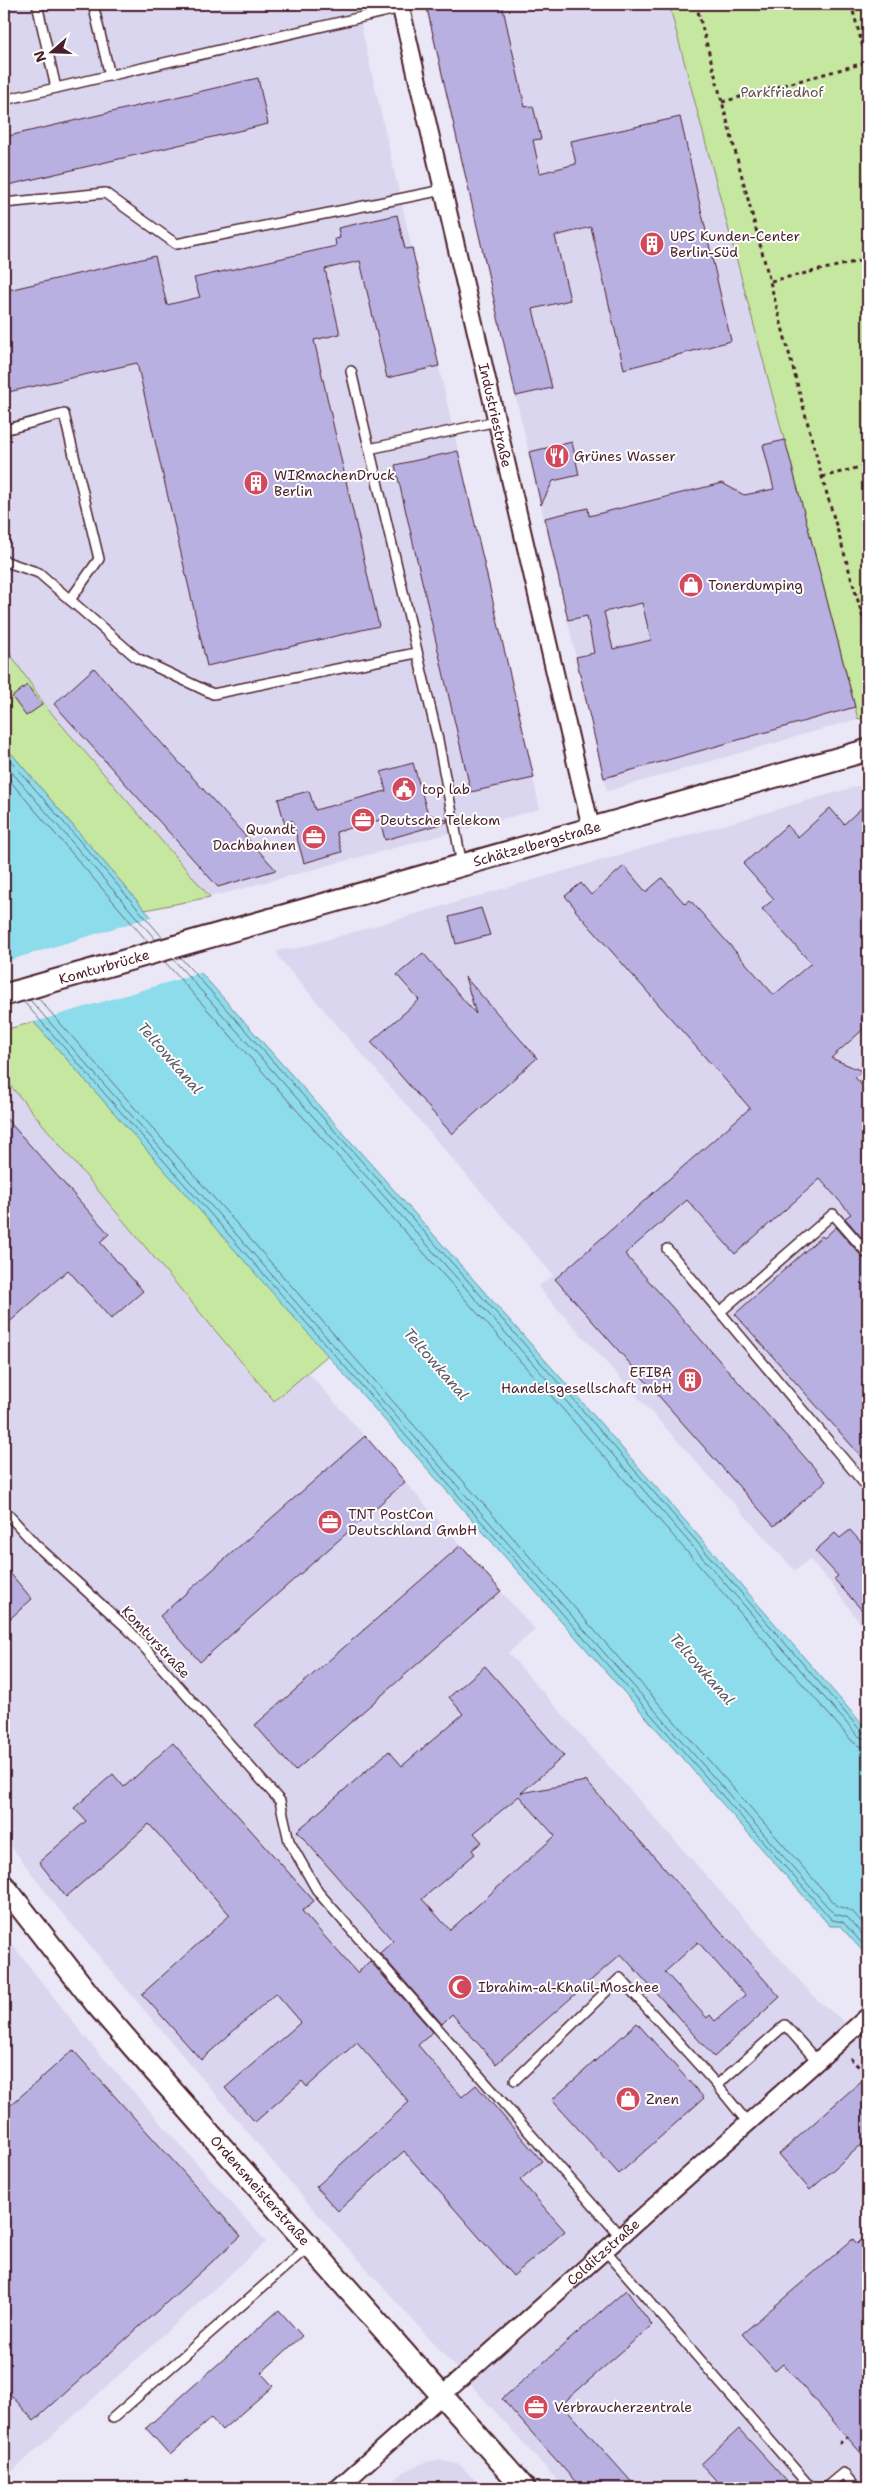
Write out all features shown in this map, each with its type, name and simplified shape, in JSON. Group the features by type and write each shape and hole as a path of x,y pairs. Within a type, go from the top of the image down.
{"street":[{"name":"Industriestraße","path":"400,6 591,828"},
{"name":"Schätzelbergstraße","path":"204,937 868,750"},
{"name":"Komturbrücke","path":"4,995 204,937"},
{"name":"Ordensmeisterstraße","path":"4,1886 98,2006 524,2488"},
{"name":"Colditzstraße","path":"338,2488 868,2016"}],"lane":[{"path":"37,4 56,88"},
{"path":"93,4 110,76"},
{"path":"4,100 400,6"},
{"path":"4,203 105,193 176,244 443,190"},
{"path":"351,371 438,740 462,865"},
{"path":"4,430 64,414 99,559 70,600"},
{"path":"369,449 497,420"},
{"path":"4,561 39,573 137,658 213,694 416,653"},
{"path":"720,1312 833,1214 868,1254"},
{"path":"667,1249 868,1488"},
{"name":"Komturstraße","path":"4,1510 35,1544 128,1629 280,1801 290,1842 318,1892 621,2237"},
{"path":"515,2080 620,1978 717,2085 748,2123"},
{"path":"717,2085 785,2025 817,2061"},
{"path":"113,2418 309,2246"},
{"path":"606,2250 811,2488"},
{"path":"825,2488 843,2473 856,2488"}],"path":[{"path":"696,4 822,477 868,635"},
{"path":"722,102 868,63 851,4"},
{"path":"771,281 868,260"},
{"path":"822,477 868,465"},
{"path":"850,2058 859,2067 868,2059"},
{"path":"839,2444 848,2436"}],"shaded area":[{"path":"4,4 356,4 540,809 210,897 47,708 4,645"},
{"path":"425,4 669,4 858,719 607,791"},
{"path":"868,783 868,1634 830,1582 809,1559 795,1571 538,1287 553,1275 279,958 277,951 302,947"},
{"path":"4,1078 273,1401 308,1372 535,1630 508,1653 817,2000 868,2040 868,2488 564,2488 311,2207 57,1907 4,1837"},
{"path":"4,1934 85,2037 266,2242 4,2479"},
{"path":"437,2460 459,2464 483,2488 384,2488 403,2472 425,2462"}],"green space":[{"name":"Parkfriedhof","path":"669,4 868,4 868,716 858,719"},
{"path":"4,645 47,708 210,897 145,910 4,745"},
{"path":"34,1022 328,1355 274,1401 4,1078 4,1030"}],"water":[{"name":"Teltowkanal","path":"4,745 145,910 568,1386 868,1731 868,1957 840,1926 830,1926 34,1022 4,985"}],"pier":[{"path":"154,916 203,972 31,1023 4,989 4,962"}],"building":[{"path":"426,4 502,4 525,107 533,106 541,139 533,140 540,173 576,164 571,141 680,117 731,341 624,369 591,227 555,236 570,300 533,309 552,388 516,396"},
{"path":"258,78 268,124 4,186 4,137"},
{"name":"WIRmachenDruck Berlin","path":"397,215 405,249 412,248 439,366 387,378 360,261 325,269 340,334 314,340 379,626 207,666 137,363 4,393 4,291 155,256 167,305 200,297 194,278 336,246 335,239 340,238 338,228"},
{"name":"Tonerdumping","path":"785,440 855,707 604,778 576,657 594,653 587,616 568,620 545,518 588,508 589,516 722,483 744,495 774,489 763,445","holes":["642,603 651,640 613,649 604,612"]},
{"path":"572,442 579,475 553,481 541,505 529,452"},
{"path":"458,451 534,778 471,792 395,465"},
{"path":"94,668 276,870 218,887 54,704"},
{"path":"27,685 42,705 26,716 12,697"},
{"path":"413,763 428,814 447,820 447,822 385,840 380,820 336,832 342,852 304,863 292,820 287,832 278,799 309,791 315,810 386,791 381,772"},
{"path":"868,802 868,1013 861,1019 867,1026 831,1058 862,1071 855,1077 868,1093 868,1245 845,1218 851,1214 820,1179 735,1254 687,1200 625,1254 826,1481 774,1526 555,1279 750,1108 575,910 565,896 581,883 591,895 624,866 646,892 662,878 685,904 690,900 774,995 811,963 762,909 774,899 743,864 787,825 798,837 830,808 844,824"},
{"path":"481,908 490,935 456,944 449,917"},
{"path":"423,953 476,1014 465,977 537,1058 452,1134 371,1042 419,1000 397,975"},
{"path":"4,1116 109,1234 100,1242 143,1291 111,1319 68,1270 4,1327"},
{"path":"836,1227 863,1258 868,1260 868,1464 735,1314 822,1236 824,1238"},
{"path":"365,1436 405,1482 200,1662 160,1616"},
{"path":"850,1530 868,1550 868,1617 834,1579 838,1576 815,1551 835,1533 840,1538"},
{"path":"461,1545 501,1591 295,1771 255,1725"},
{"path":"4,1566 32,1599 4,1624"},
{"path":"485,1666 564,1756 521,1793 586,1781 780,1997 714,2057 621,1954 496,2064 452,2014 442,2024 380,1953 393,1941 297,1831 389,1751 402,1766 463,1714 449,1697","holes":["519,1796 555,1836 450,1930 422,1899 475,1854 472,1850 482,1842 474,1833","698,1942 745,1995 715,2021 710,2015 707,2018 665,1972"]},
{"path":"173,1743 314,1901 302,1911 357,1973 370,1961 433,2032 418,2045 462,2097 476,2085 542,2161 520,2180 565,2231 513,2276 404,2151 338,2211 316,2187 409,2102 357,2042 307,2087 302,2081 255,2122 225,2088 301,2022 276,1993 201,2060 142,1994 230,1915 149,1824 66,1897 39,1862 86,1821 74,1808 113,1774 124,1787"},
{"name":"Znen","path":"637,2023 704,2098 619,2174 552,2100"},
{"path":"73,2050 241,2236 34,2421 4,2387 4,2111"},
{"path":"868,2075 868,2139 810,2190 779,2154"},
{"path":"868,2234 868,2461 783,2364 775,2371 742,2334 853,2239 857,2244"},
{"path":"626,2290 652,2325 562,2404 637,2488 581,2488 502,2399"},
{"path":"279,2310 302,2336 261,2373 273,2386 222,2430 211,2418 170,2455 146,2428"},
{"path":"739,2429 793,2488 723,2488 701,2464"}],"place":[{"name":"UPS Kunden-Center Berlin-Süd","path":"652,244"},
{"name":"Grünes Wasser","path":"557,456"},
{"name":"WIRmachenDruck Berlin","path":"256,483"},
{"name":"Tonerdumping","path":"691,585"},
{"name":"top lab","path":"404,789"},
{"name":"Deutsche Telekom","path":"363,820"},
{"name":"Quandt Dachbahnen","path":"314,837"},
{"name":"EFIBA Handelsgesellschaft mbH","path":"690,1380"},
{"name":"TNT PostCon Deutschland GmbH","path":"330,1522"},
{"name":"Ibrahim-al-Khalil-Moschee","path":"460,1987"},
{"name":"Znen","path":"628,2099"},
{"name":"Verbraucherzentrale","path":"536,2407"}]}
